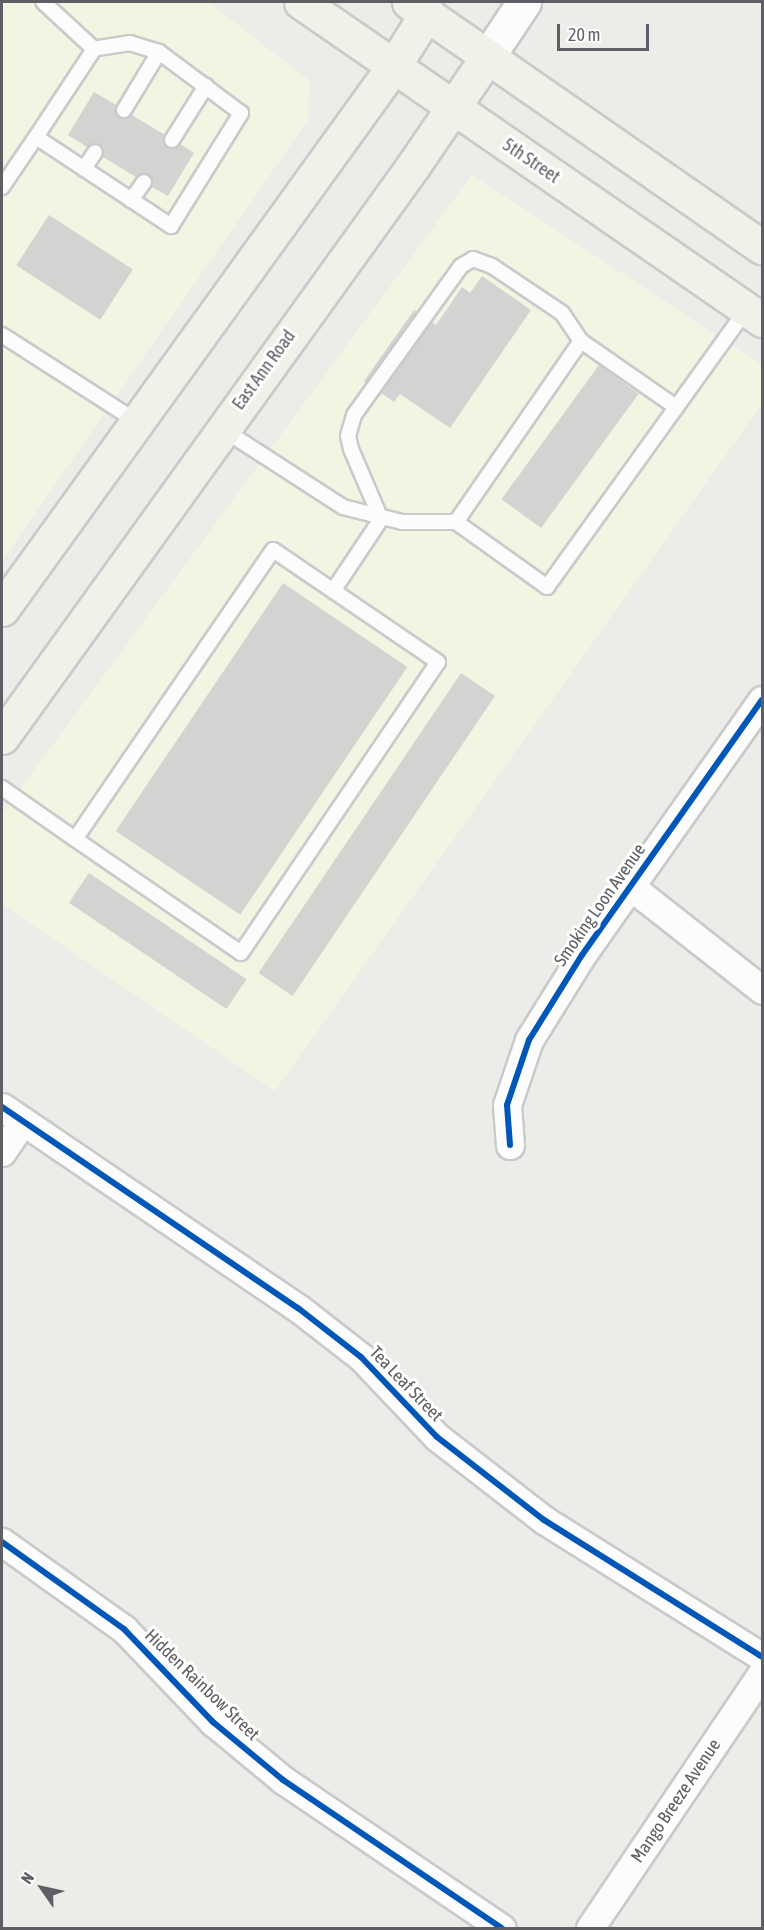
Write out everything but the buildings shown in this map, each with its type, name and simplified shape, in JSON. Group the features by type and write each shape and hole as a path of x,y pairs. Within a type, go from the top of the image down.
{"main road":[{"name":"5th Street","path":"301,2 755,315"},
{"name":"East Ann Road","path":"2,737 453,108 524,2"},
{"path":"2,609 393,67 423,6 488,56 762,247"}],"street":[{"name":"Smoking Loon Avenue","path":"510,1145 507,1105 529,1040 630,886 762,700"},
{"path":"630,886 762,990"},
{"path":"2,1152 12,1114"},
{"name":"Tea Leaf Street","path":"12,1114 298,1308 361,1357 437,1437 483,1476 544,1520 762,1657"},
{"name":"Hidden Rainbow Street","path":"2,1542 124,1629 213,1722 283,1780 502,1929"},
{"name":"Mango Breeze Avenue","path":"590,1929 762,1673"}],"lane":[{"path":"43,2 94,49"},
{"path":"2,187 94,49 130,43 159,52 241,113 171,226 36,137"},
{"path":"124,110 159,52"},
{"path":"172,140 206,86"},
{"path":"84,169 95,152"},
{"path":"131,200 144,182"},
{"path":"381,519 351,449 351,424 461,266 473,260 492,266 562,313 581,341 676,407"},
{"path":"222,429 335,503 381,519 456,522 547,586 676,407 755,315"},
{"path":"2,334 136,421"},
{"path":"456,522 581,341"},
{"path":"333,591 381,519"},
{"path":"2,788 75,839 241,953 438,662 273,550 75,839"}],"shaded area":[{"path":"2,2 208,2 309,80 308,120 2,561"},
{"path":"472,175 762,365 762,404 275,1091 2,904 2,814"}],"cycle path":[{"path":"510,1145 507,1105 529,1040 582,955 762,700"},
{"path":"2,1107 298,1308 361,1357 437,1437 544,1520 762,1657"},
{"path":"2,1542 124,1629 213,1722 283,1780 502,1928"}]}
